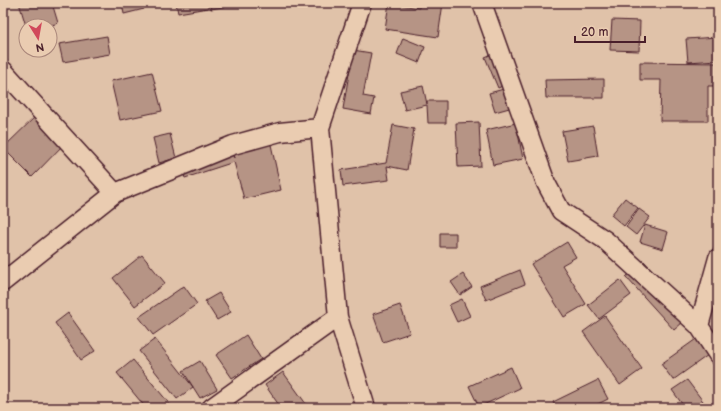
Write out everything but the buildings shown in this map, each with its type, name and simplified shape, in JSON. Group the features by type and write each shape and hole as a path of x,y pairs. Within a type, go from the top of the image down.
{"street":[{"path":"362,3 320,128 338,317 366,408"},
{"path":"482,3 546,183 561,211 605,240 699,326 718,355"},
{"path":"3,70 115,193"},
{"path":"3,282 115,193 233,145 280,132 320,128"},
{"path":"699,326 718,258"},
{"path":"211,408 338,317"}]}
